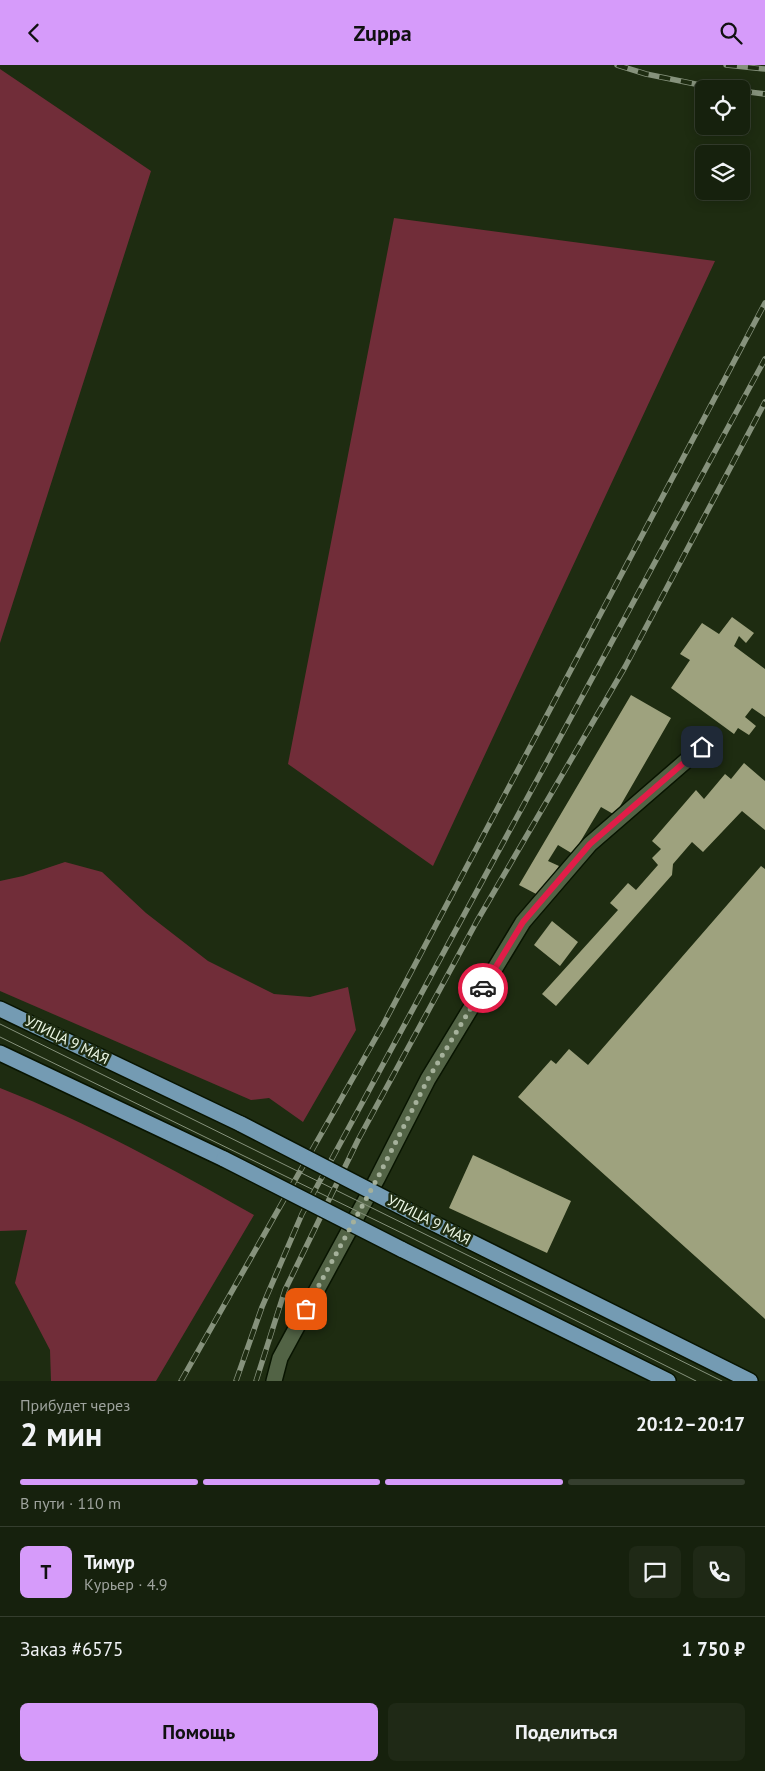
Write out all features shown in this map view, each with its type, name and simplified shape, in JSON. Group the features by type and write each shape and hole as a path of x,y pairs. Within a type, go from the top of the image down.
{"main road":[{"name":"УЛИЦА 9 МАЯ","path":"0,1009 242,1124 419,1216 750,1381"},
{"path":"0,1053 224,1159 668,1381"}],"lane":[{"path":"274,1381 280,1358 377,1179 428,1079 523,922 590,844 702,747"}],"shaded area":[{"path":"0,69 151,171 0,643"},
{"path":"394,218 715,261 433,866 288,764"},
{"path":"65,862 102,872 146,913 208,961 274,994 310,997 348,987 356,1030 303,1122 269,1098 251,1100 0,991 0,881 23,876"},
{"path":"0,1088 98,1131 254,1215 156,1381 51,1381 50,1350 15,1283 27,1230 0,1231"}],"building":[{"path":"732,617 754,633 746,643 739,636 734,646 765,669 765,717 752,708 745,717 756,726 749,735 738,728 734,734 671,688 690,660 680,654 702,623 719,634"},
{"path":"631,695 671,718 615,815 601,807 573,854 558,845 548,861 559,866 540,896 519,885"},
{"path":"744,763 765,781 765,830 742,811 703,852 692,842 673,864 672,875 556,1006 542,994 618,910 610,903 628,883 636,890 658,865 652,858 661,849 652,841 696,790 704,799 725,774 731,779"},
{"path":"761,866 765,869 765,1319 518,1097 551,1060 556,1064 569,1049 588,1065"},
{"path":"552,921 578,942 560,966 534,945"},
{"path":"473,1155 571,1201 547,1253 449,1208"}],"tram line":[{"path":"0,1024 722,1381"},
{"path":"0,1037 408,1236 696,1381"}],"railway":[{"path":"617,65 646,74 695,84"},
{"path":"726,65 765,69"},
{"path":"750,92 765,94"},
{"path":"181,1381 383,1025 765,303"},
{"path":"236,1381 262,1307 302,1214 765,359"},
{"path":"256,1381 285,1290 358,1140 477,921 625,667 765,402"}],"way so far":[{"path":"306,1309 377,1179 428,1079 483,988"}],"route":[{"path":"483,988 523,922 590,844 702,747"}]}
